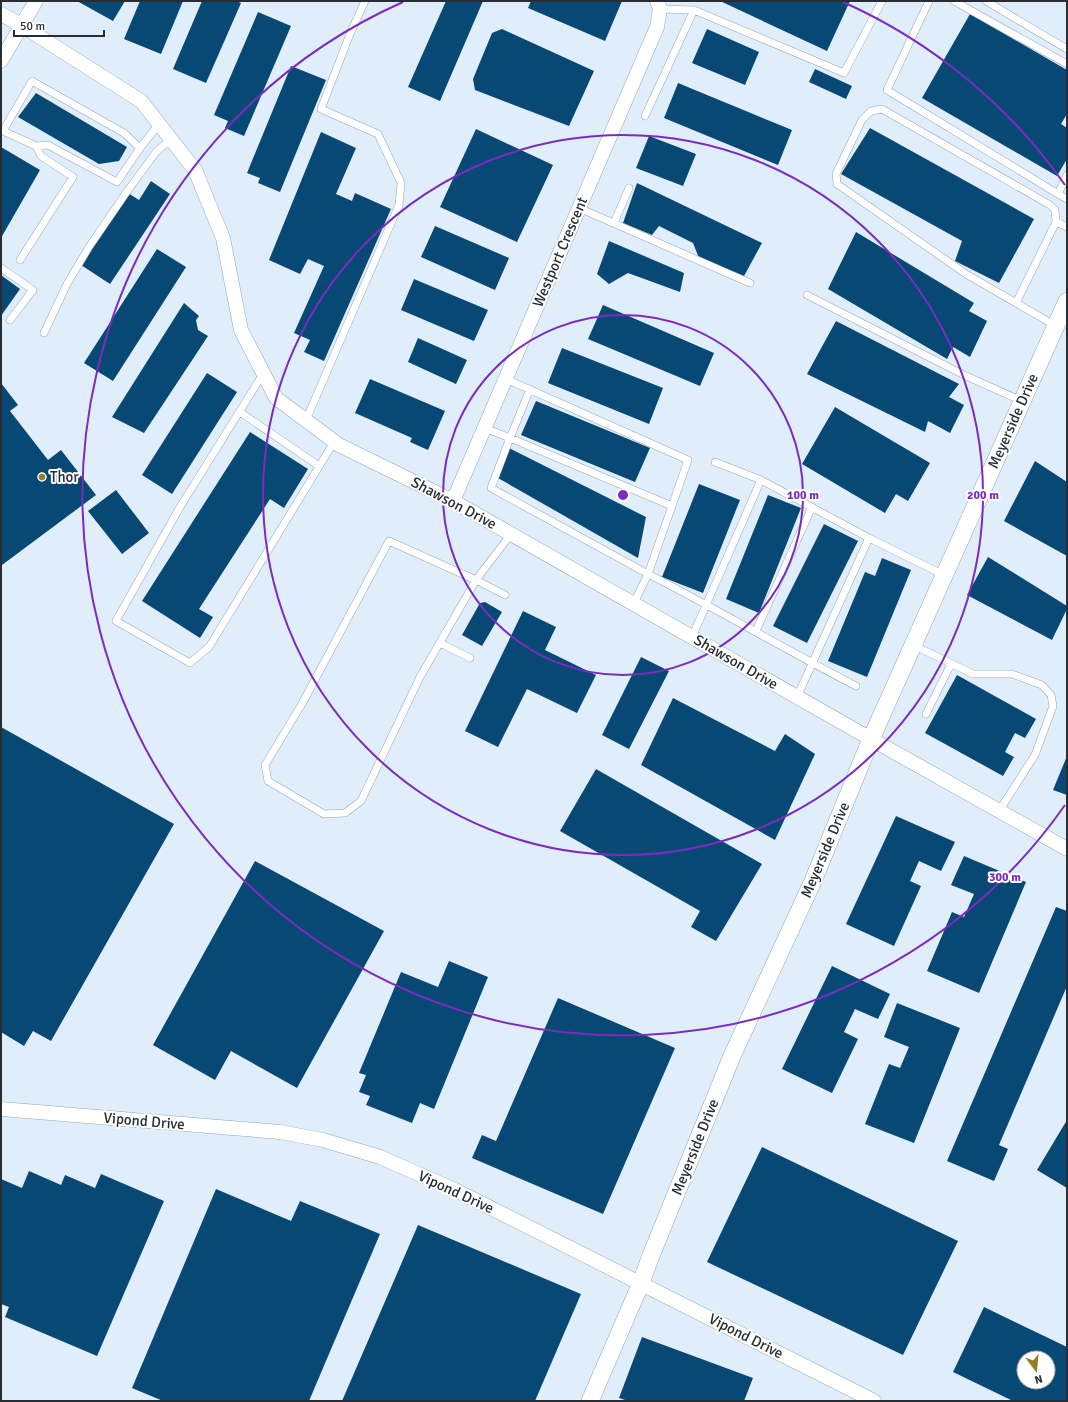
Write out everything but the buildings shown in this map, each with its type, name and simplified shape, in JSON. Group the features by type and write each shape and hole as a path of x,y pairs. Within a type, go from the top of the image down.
{"street":[{"path":"1,61 36,1"},
{"name":"Westport Crescent","path":"453,501 657,27 658,5"},
{"name":"Shawson Drive","path":"1,14 21,25 141,101 195,170 223,238 241,330 276,398 334,442 453,501 1067,849"},
{"name":"Meyerside Drive","path":"590,1401 642,1283 650,1258 720,1084 823,858 871,739 1067,302"},
{"name":"Vipond Drive","path":"1,1109 280,1132 342,1144 380,1157 455,1190 874,1401"}],"lane":[{"path":"306,420 399,205 401,183 378,134 321,109 350,34 365,1"},
{"path":"658,5 694,10 844,73 882,1"},
{"path":"929,1 887,90 1067,199"},
{"path":"954,1 1067,64"},
{"path":"986,1 1067,49"},
{"path":"645,116 694,10"},
{"path":"140,148 124,133 32,81 2,130 36,146 48,145 117,182 140,148 159,124"},
{"path":"1016,303 1056,222 1055,210 1050,205 882,109 871,111 862,120 836,174 837,184 966,274 1016,303 1056,326"},
{"path":"44,333 67,284 90,246 156,152 171,139"},
{"path":"20,260 73,177 41,156 36,146"},
{"path":"1058,194 1067,175"},
{"path":"614,223 629,188"},
{"path":"579,208 750,283"},
{"path":"1056,222 1067,227"},
{"path":"1,268 33,290 10,320"},
{"path":"807,295 966,376 1022,401"},
{"path":"264,374 180,507 116,621 190,663 209,647 334,442"},
{"path":"506,379 688,460 648,574 634,603"},
{"path":"530,389 491,488 856,686"},
{"path":"240,412 319,466"},
{"path":"485,428 672,506"},
{"path":"715,462 761,480 944,576"},
{"path":"692,637 761,480"},
{"path":"756,631 812,507"},
{"path":"504,595 476,580 389,541 303,702 265,765 268,781 324,814 345,813 361,801 420,677 476,580 511,534"},
{"path":"797,697 869,538"},
{"path":"440,643 470,658"},
{"path":"913,645 972,674 1012,674 1042,685 1051,695 1053,706 1035,755 999,811"},
{"path":"926,714 951,664"}],"place":[{"name":"Thor","path":"42,477"}]}
